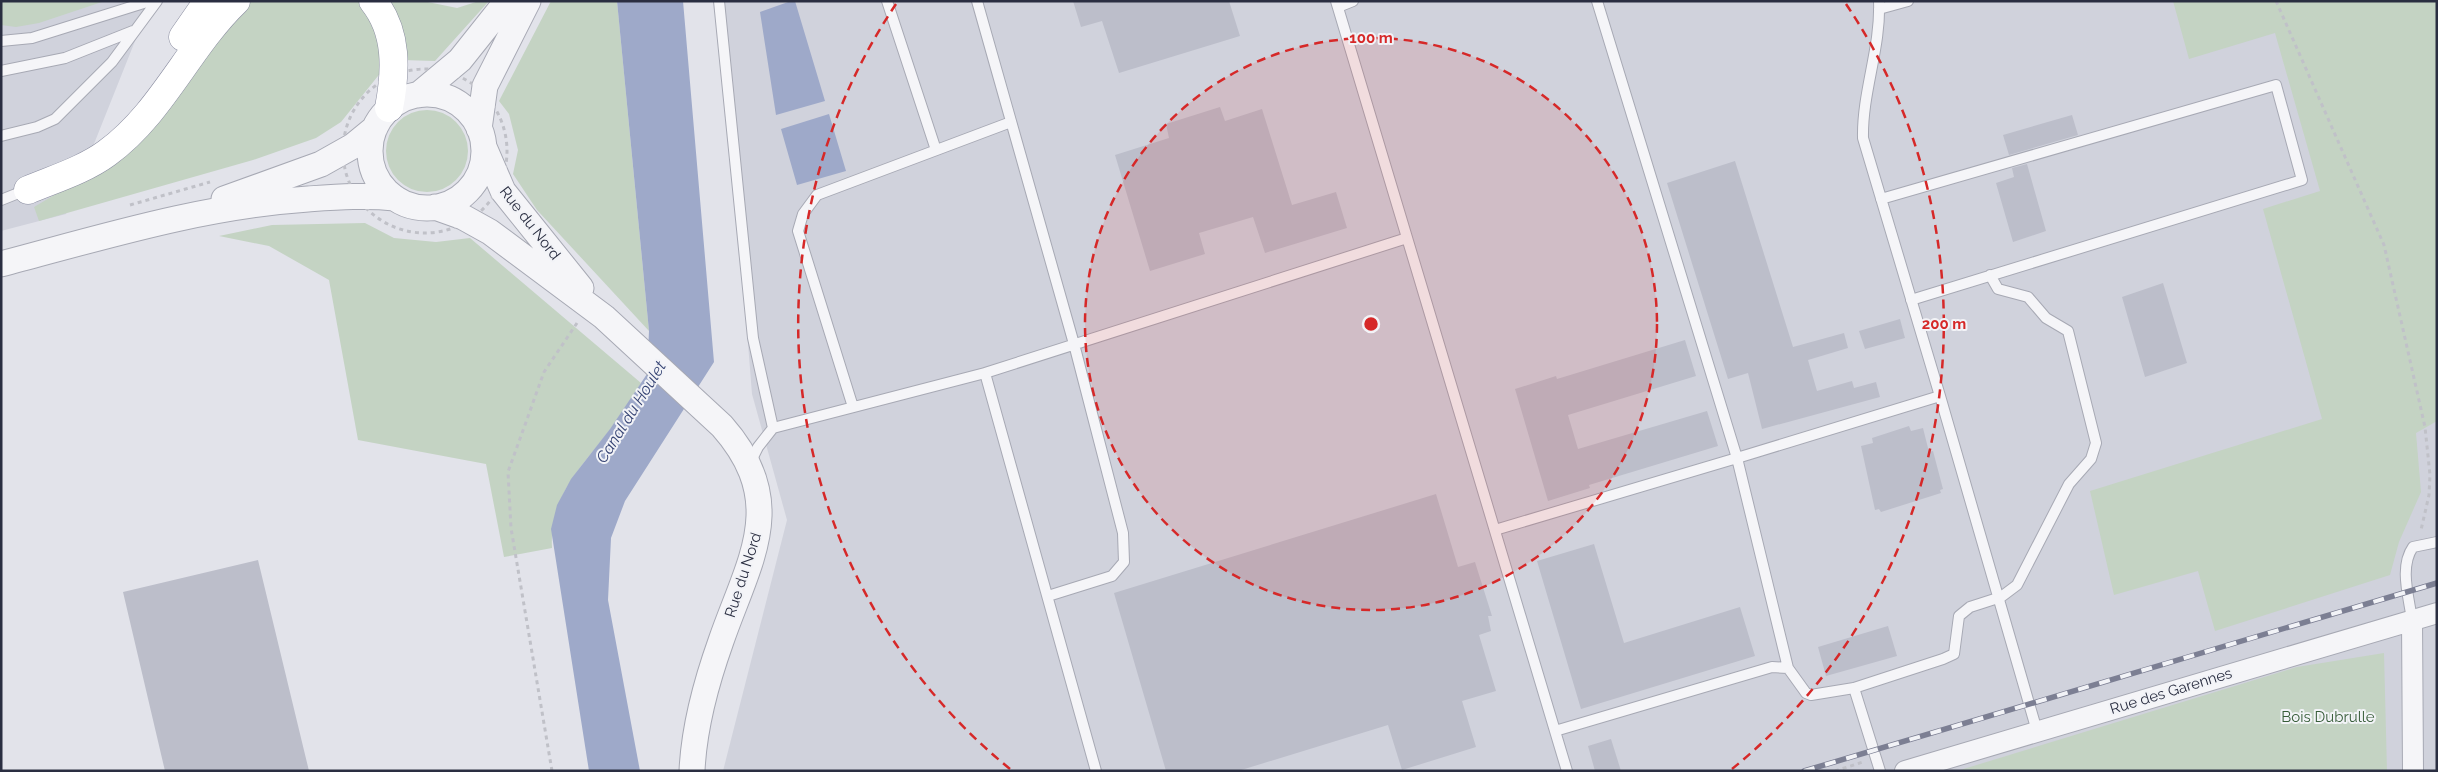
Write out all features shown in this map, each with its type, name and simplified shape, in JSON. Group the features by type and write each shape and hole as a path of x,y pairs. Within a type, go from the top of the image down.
{"highway":[{"path":"28,190 78,161 114,129 147,87 208,1"},
{"path":"28,190 77,170 99,159 117,146 146,117 210,28 236,1"},
{"path":"373,1 382,14 392,40 394,76 382,118"}],"street":[{"path":"418,95 464,56 507,1"},
{"path":"382,118 370,152 373,170 382,186 395,198 411,206 435,207 452,202 471,187 482,165 485,86 528,1"},
{"path":"177,218 321,164 348,149 400,101 418,95 437,95 455,101 469,113 482,138"},
{"name":"Rue du Nord","path":"482,138 503,191 604,317"},
{"path":"1,264 177,218 286,201 366,196 395,198"},
{"name":"Rue du Nord","path":"435,207 464,217 490,232 604,317 711,415 736,442 749,465 759,500 759,533 754,552 708,678 698,721 692,771"},
{"name":"Rue des Garennes","path":"1905,771 2437,613"},
{"path":"2412,620 2413,771"}],"lane":[{"path":"1,41 32,38 150,1"},
{"path":"1,136 38,127 55,119 112,62 157,1"},
{"path":"719,1 753,338 773,428"},
{"path":"887,1 936,150"},
{"path":"977,1 1074,344 1123,533 1124,562 1112,576 1048,596"},
{"path":"1353,1 1337,4 1567,771"},
{"path":"1597,1 1737,458 1788,668 1806,693 1812,695 1854,688 1944,659 1954,654 1959,616 1970,607 1999,598 2017,585 2069,484 2091,459 2096,443 2068,331 2046,318 2028,296 1998,288 1990,276"},
{"path":"1908,1 1879,5 1878,43 1863,115 1863,138 2037,731"},
{"path":"1,70 65,58 134,31"},
{"path":"1882,199 2276,85 2302,180 1911,300"},
{"path":"853,407 798,230 803,214 817,194 1012,122"},
{"path":"1,200 28,190"},
{"path":"749,465 758,447 773,428 985,373 1407,238"},
{"path":"985,373 1096,771"},
{"path":"1495,530 1940,396"},
{"path":"2412,620 2405,566 2407,555 2413,547 2437,542"},
{"path":"1555,731 1772,667 1788,668"},
{"path":"1854,688 1880,771"}],"path":[{"path":"2276,1 2384,245 2425,426 2429,495 2424,524 2413,547"},
{"path":"338,135 346,130 353,113 363,98 382,82"},
{"path":"124,207 216,180"},
{"path":"360,201 379,219 408,231 434,232 464,223"},
{"path":"552,771 511,528 508,472 544,372 577,323 604,317"}],"shaded area":[{"path":"1,1 151,1 66,214 1,231"},
{"path":"716,1 2437,1 2437,771 723,771 787,520 752,394 727,79"}],"green space":[{"path":"1,1 105,1 39,23 16,27 1,25"},
{"path":"250,1 358,1 365,9 378,33 382,71 341,122 316,138 253,160 39,221 34,207 95,171 221,29"},
{"path":"387,1 423,1 457,8 479,1 489,1 435,61 402,60"},
{"path":"551,1 617,1 649,331 537,210 513,174 518,150 509,114 499,101"},
{"path":"2173,1 2437,1 2437,421 2416,433 2421,492 2399,542 2390,575 2215,631 2198,571 2114,595 2090,491 2322,419 2263,209 2320,191 2275,33 2189,59"},
{"path":"427,110 443,114 456,122 464,135 468,151 464,167 456,180 443,188 427,192 411,188 398,180 390,167 386,151 390,135 398,122 411,114"},
{"path":"365,223 394,238 436,242 470,238 641,383 609,431 568,485 556,514 552,530 552,548 504,557 486,464 358,440 329,280 269,246 219,236 272,225"},
{"name":"Bois Dubrulle","path":"2384,653 2387,771 1957,771 2297,667"}],"water":[{"name":"Canal du Houlet","path":"617,1 683,1 714,362 625,501 611,538 608,600 640,771 589,771 551,529 557,505 571,479 610,429 647,374 649,331"},
{"path":"795,1 825,101 776,115 760,12"},
{"path":"829,114 846,171 797,185 781,129"}],"building":[{"path":"1073,1 1229,1 1240,36 1119,73 1102,21 1081,27"},
{"path":"1220,107 1225,121 1262,109 1292,205 1336,192 1347,228 1265,253 1253,217 1199,233 1205,254 1150,271 1115,155 1169,138 1166,124"},
{"path":"2072,115 2078,135 2009,155 2003,135"},
{"path":"1735,161 1793,347 1844,333 1848,348 1808,360 1817,391 1852,381 1854,388 1876,382 1880,397 1762,429 1748,373 1728,379 1667,183"},
{"path":"2027,164 2046,231 2013,242 1996,183 2014,177 2012,168"},
{"path":"2163,283 2187,363 2145,377 2122,297"},
{"path":"1900,319 1905,338 1865,349 1859,331"},
{"path":"1685,340 1696,376 1568,415 1578,449 1707,411 1718,446 1589,485 1590,488 1548,501 1515,389 1556,376 1557,379"},
{"path":"1909,426 1911,431 1923,428 1929,452 1933,451 1943,489 1940,490 1941,493 1881,512 1879,509 1875,510 1861,446 1873,443 1872,438"},
{"path":"1436,494 1458,567 1475,562 1492,616 1488,616 1491,631 1479,635 1496,691 1462,701 1476,747 1402,770 1388,725 1238,771 1166,771 1114,593"},
{"path":"1594,544 1624,643 1740,607 1755,656 1581,709 1537,561"},
{"path":"258,560 309,771 165,771 123,592"},
{"path":"1888,626 1897,656 1826,676 1818,647"},
{"path":"1611,739 1621,771 1595,771 1588,746"}],"railway":[{"path":"1804,771 2437,583"}]}
